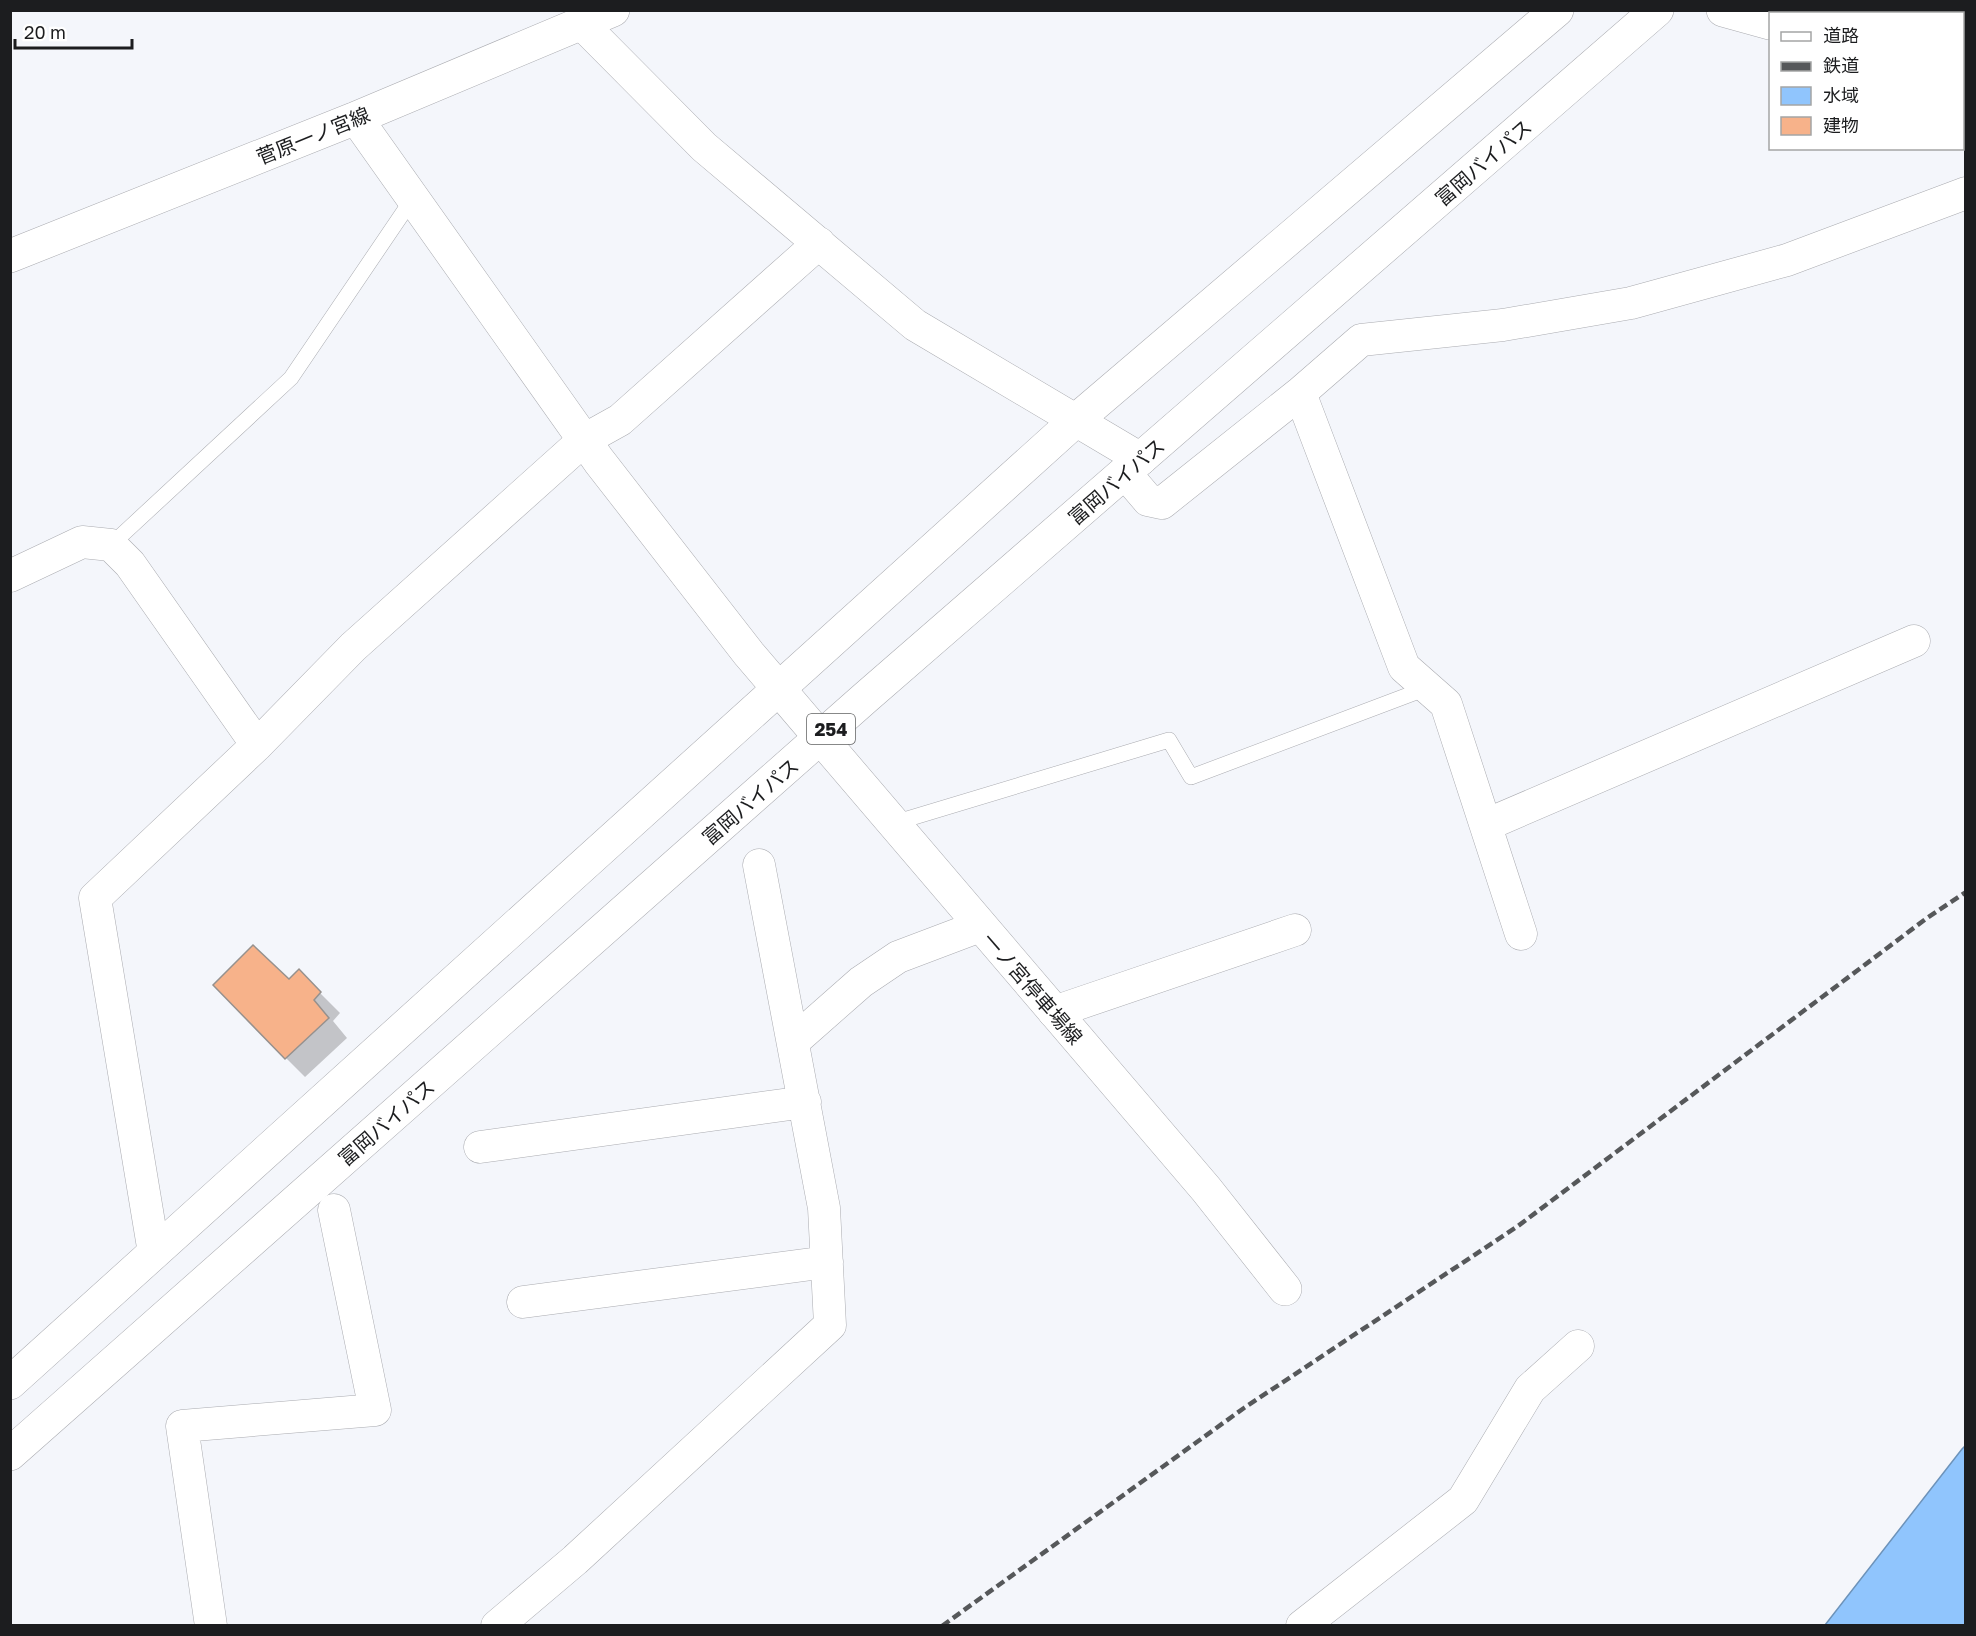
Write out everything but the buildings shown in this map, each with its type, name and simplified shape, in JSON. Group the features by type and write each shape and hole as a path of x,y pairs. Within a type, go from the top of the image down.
{"main road":[{"name":"菅原一ノ宮線","path":"10,256 356,118 580,22 614,10"},
{"path":"10,1383 1076,421 1557,10"},
{"name":"富岡バイパス","path":"10,1454 822,737 1657,10"},
{"path":"1723,10 1769,23"},
{"name":"一ノ宮停車場線","path":"356,118 585,440 749,654 1206,1189 1285,1289"}],"street":[{"path":"580,22 704,147 915,325 1076,421 1133,466 1148,500 1162,503 1300,393 1361,339 1503,325 1631,303 1787,260 1965,193"},
{"path":"154,1253 95,898 257,745 353,647 585,440 620,420 819,243"},
{"path":"1300,393 1404,668 1446,704 1521,934"},
{"path":"10,576 82,542 111,545 130,564 257,745"},
{"path":"1486,825 1914,641"},
{"path":"497,1626 575,1560 830,1325 824,1208 759,865"},
{"path":"794,1041 861,982 898,957 980,926"},
{"path":"1054,1012 1295,930"},
{"path":"480,1147 805,1102"},
{"path":"211,1626 182,1426 375,1410 334,1210"},
{"path":"523,1302 827,1262"},
{"path":"1302,1626 1463,1500 1530,1389 1578,1346"}],"lane":[{"path":"111,545 291,378 413,198"},
{"path":"894,823 1169,740 1191,777 1427,688"}],"water":[{"path":"1965,1446 1965,1625 1825,1625 1962,1449"}],"railway":[{"path":"942,1626 1244,1408 1518,1226 1927,918 1966,892"}]}
